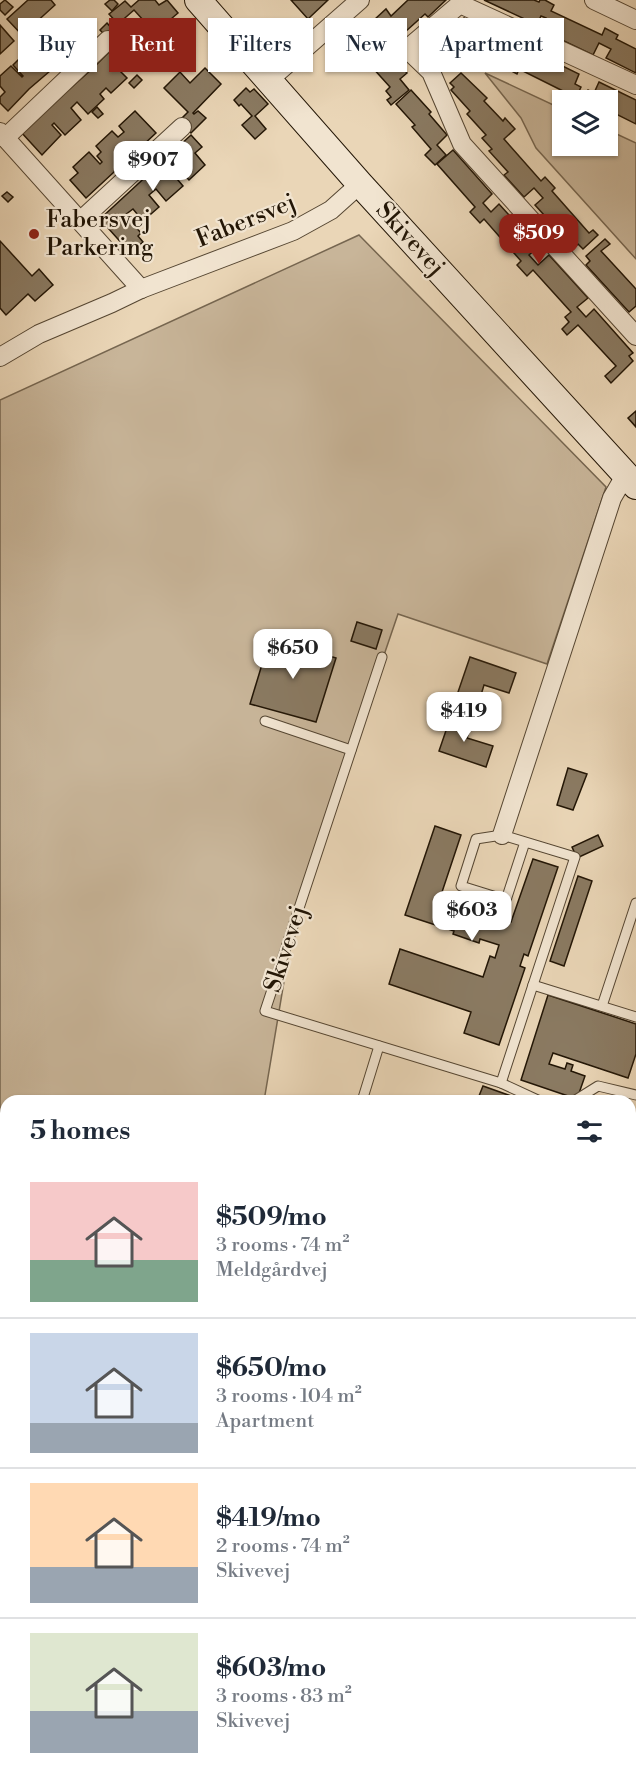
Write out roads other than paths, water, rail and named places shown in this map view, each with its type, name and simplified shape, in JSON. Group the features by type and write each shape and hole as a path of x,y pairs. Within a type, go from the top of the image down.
{"street":[{"name":"Skivevej","path":"198,0 270,79 360,184 631,480 612,498 502,835"},
{"path":"270,79 360,0"},
{"path":"594,0 636,20"},
{"path":"636,85 460,4 407,48 431,72 462,144 636,336"},
{"path":"108,40 3,135 141,289"},
{"path":"80,221 182,127"},
{"name":"Fabersvej","path":"0,357 39,334 141,289 293,231 331,210 360,184"}],"lane":[{"name":"Skivevej","path":"382,657 266,1011 501,1083 527,1095"},
{"path":"265,721 351,750"},
{"path":"501,1083 575,857 502,835 476,839 460,886 506,900 525,842"},
{"path":"602,1006 636,903"},
{"path":"534,985 636,1017"},
{"path":"364,1095 379,1046"},
{"path":"584,1095 598,1086 636,1095"}],"place":[{"name":"Fabersvej Parkering","path":"34,234"}]}
